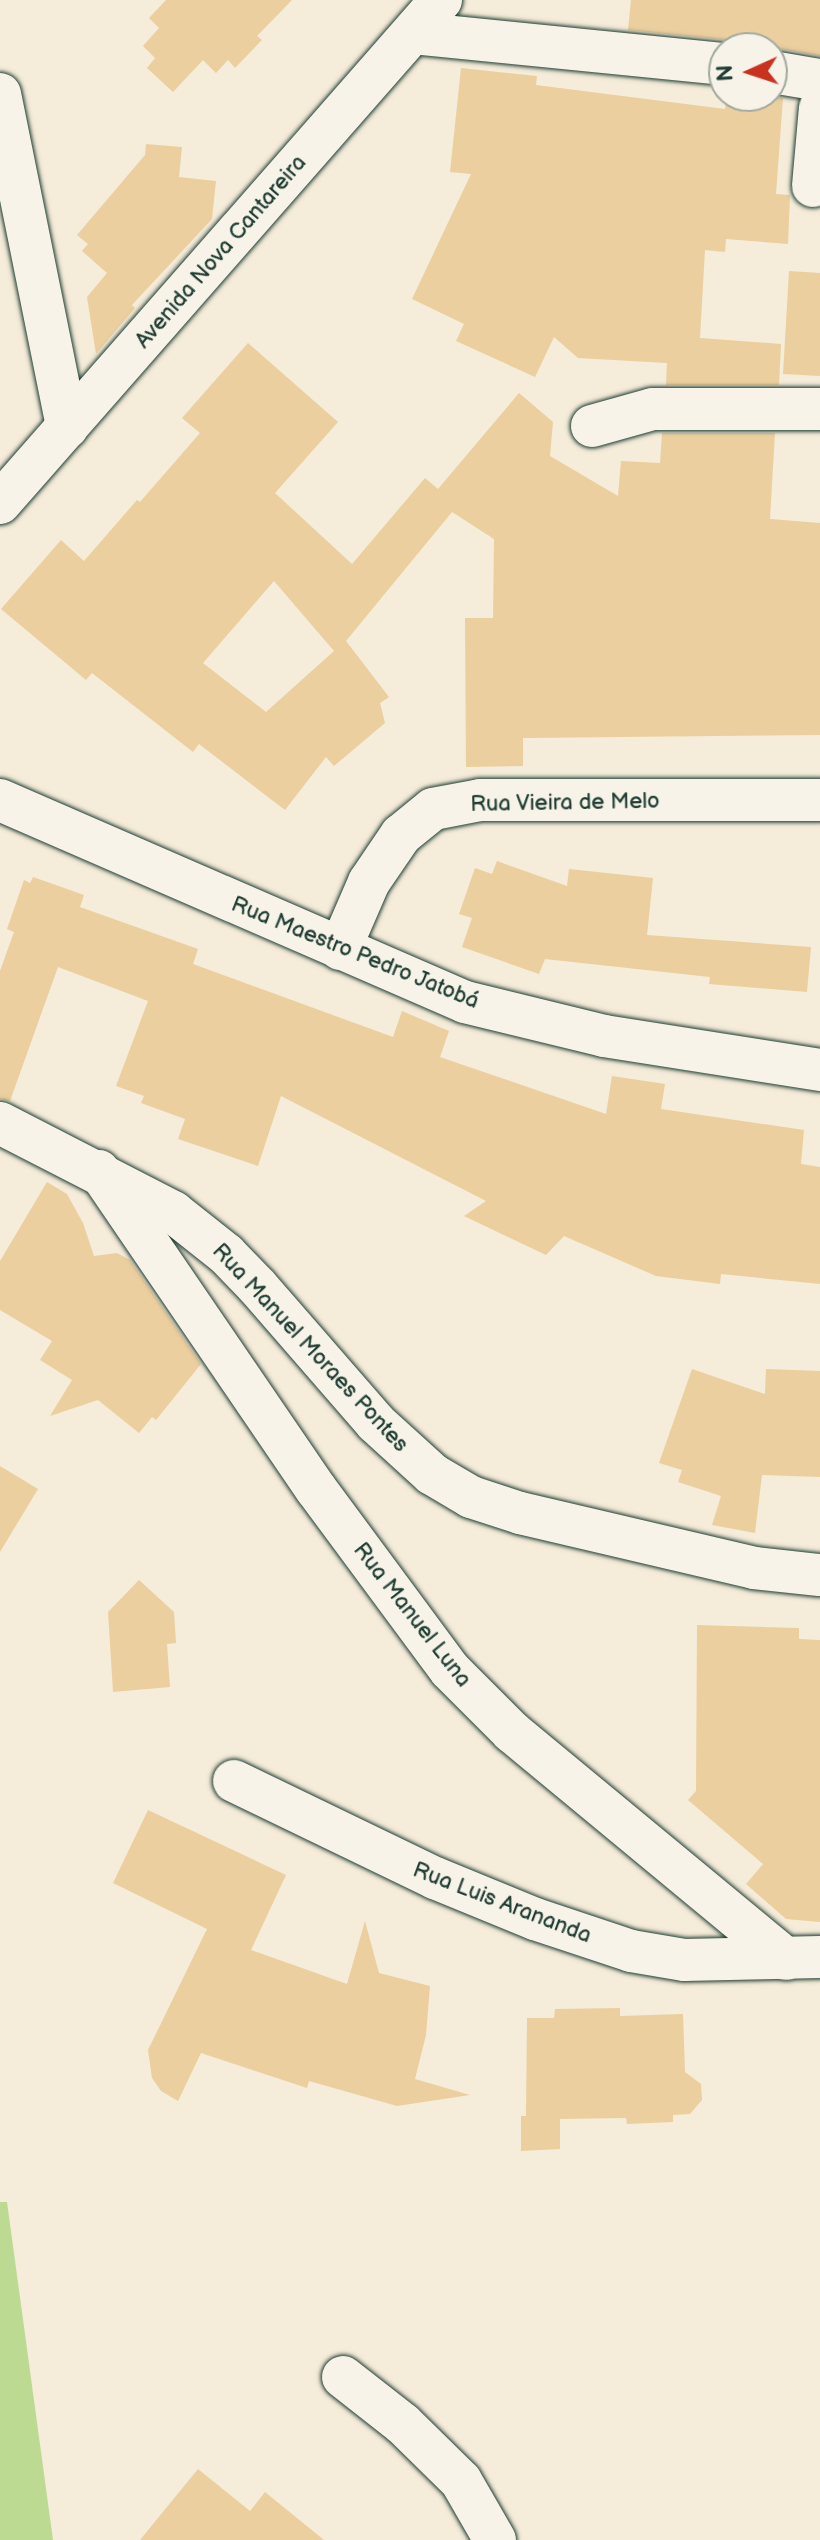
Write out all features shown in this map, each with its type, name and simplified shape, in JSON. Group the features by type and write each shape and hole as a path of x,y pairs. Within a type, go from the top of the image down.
{"street":[{"name":"Avenida Nova Cantareira","path":"0,503 441,0"},
{"path":"413,33 708,62"},
{"path":"788,75 820,80"},
{"path":"0,94 67,427"},
{"path":"813,186 820,108"},
{"path":"592,426 653,409 820,409"},
{"name":"Rua Maestro Pedro Jatobá","path":"0,800 465,1002 604,1036 820,1070"},
{"name":"Rua Vieira de Melo","path":"340,949 369,882 401,835 433,809 480,800 820,800"},
{"name":"Rua Manuel Moraes Pontes","path":"0,1123 99,1171 173,1212 226,1254 376,1423 432,1474 471,1497 520,1513 754,1568 820,1575"},
{"name":"Rua Manuel Luna","path":"99,1171 316,1489 450,1670 512,1732 803,1958"},
{"name":"Rua Luis Arananda","path":"234,1781 435,1878 535,1919 631,1951 684,1960 803,1958"},
{"path":"343,2377 403,2424 461,2481 495,2540"}],"green space":[{"path":"0,2202 7,2202 53,2540 0,2540"}],"building":[{"path":"166,0 292,0 257,36 262,40 235,68 228,60 216,73 203,60 173,92 147,68 155,58 143,46 159,28 149,18"},
{"path":"631,0 820,0 820,56 788,50 788,32 708,32 708,38 628,30"},
{"path":"461,68 537,76 536,85 708,107 708,112 782,112 776,194 790,195 788,244 726,239 725,252 705,250 700,338 781,344 779,385 666,385 667,363 578,358 554,337 535,377 456,341 464,324 412,299 471,174 450,172"},
{"path":"146,144 182,147 179,177 216,181 212,219 132,305 135,308 96,354 87,297 107,273 82,251 88,244 77,235 145,155"},
{"path":"789,271 820,273 820,376 783,374"},
{"path":"248,343 338,422 275,493 352,564 425,478 438,489 519,393 553,422 550,456 618,496 621,461 660,463 662,433 775,433 770,519 820,523 820,735 523,738 523,766 466,767 465,618 493,618 494,539 452,512 346,641 389,697 380,703 385,723 334,766 326,757 285,810 199,744 193,752 92,673 86,680 1,609 61,540 84,561 137,500 140,502 200,433 182,418","holes":["274,581 334,651 266,712 203,663"]},
{"path":"497,861 567,886 569,869 653,878 647,935 811,947 807,992 709,984 710,977 545,959 539,974 462,947 472,918 459,914 475,868 492,874"},
{"path":"33,877 84,895 80,907 198,949 193,964 393,1037 402,1011 449,1031 440,1057 606,1114 612,1076 665,1084 661,1109 804,1130 801,1164 820,1167 820,1284 721,1274 720,1284 656,1276 564,1236 546,1255 464,1216 486,1201 281,1096 258,1166 178,1139 185,1119 141,1103 144,1096 116,1086 148,1001 58,967 10,1101 0,1099 0,971 14,932 7,929 24,880 30,883"},
{"path":"47,1182 67,1194 83,1223 94,1256 117,1253 130,1260 201,1364 156,1420 152,1417 139,1433 98,1400 50,1416 72,1380 40,1360 52,1341 0,1310 0,1261"},
{"path":"692,1369 765,1394 766,1369 820,1371 820,1477 762,1475 755,1533 712,1525 721,1496 678,1482 682,1470 659,1463"},
{"path":"0,1466 38,1489 0,1552"},
{"path":"139,1580 174,1612 176,1643 167,1644 170,1687 113,1692 108,1612"},
{"path":"697,1625 799,1628 799,1639 820,1640 820,1922 786,1919 746,1884 763,1864 688,1800 696,1791"},
{"path":"148,1810 286,1875 251,1950 347,1984 365,1921 379,1973 430,1986 426,2035 415,2079 470,2095 397,2106 309,2081 307,2088 201,2053 178,2101 161,2091 152,2078 148,2050 207,1929 113,1883"},
{"path":"620,2008 620,2016 683,2014 685,2072 701,2084 702,2100 690,2114 673,2115 673,2122 627,2124 626,2118 560,2119 560,2149 521,2151 521,2116 526,2116 527,2018 554,2018 555,2009"},
{"path":"198,2469 250,2511 265,2492 324,2540 140,2540"}]}
